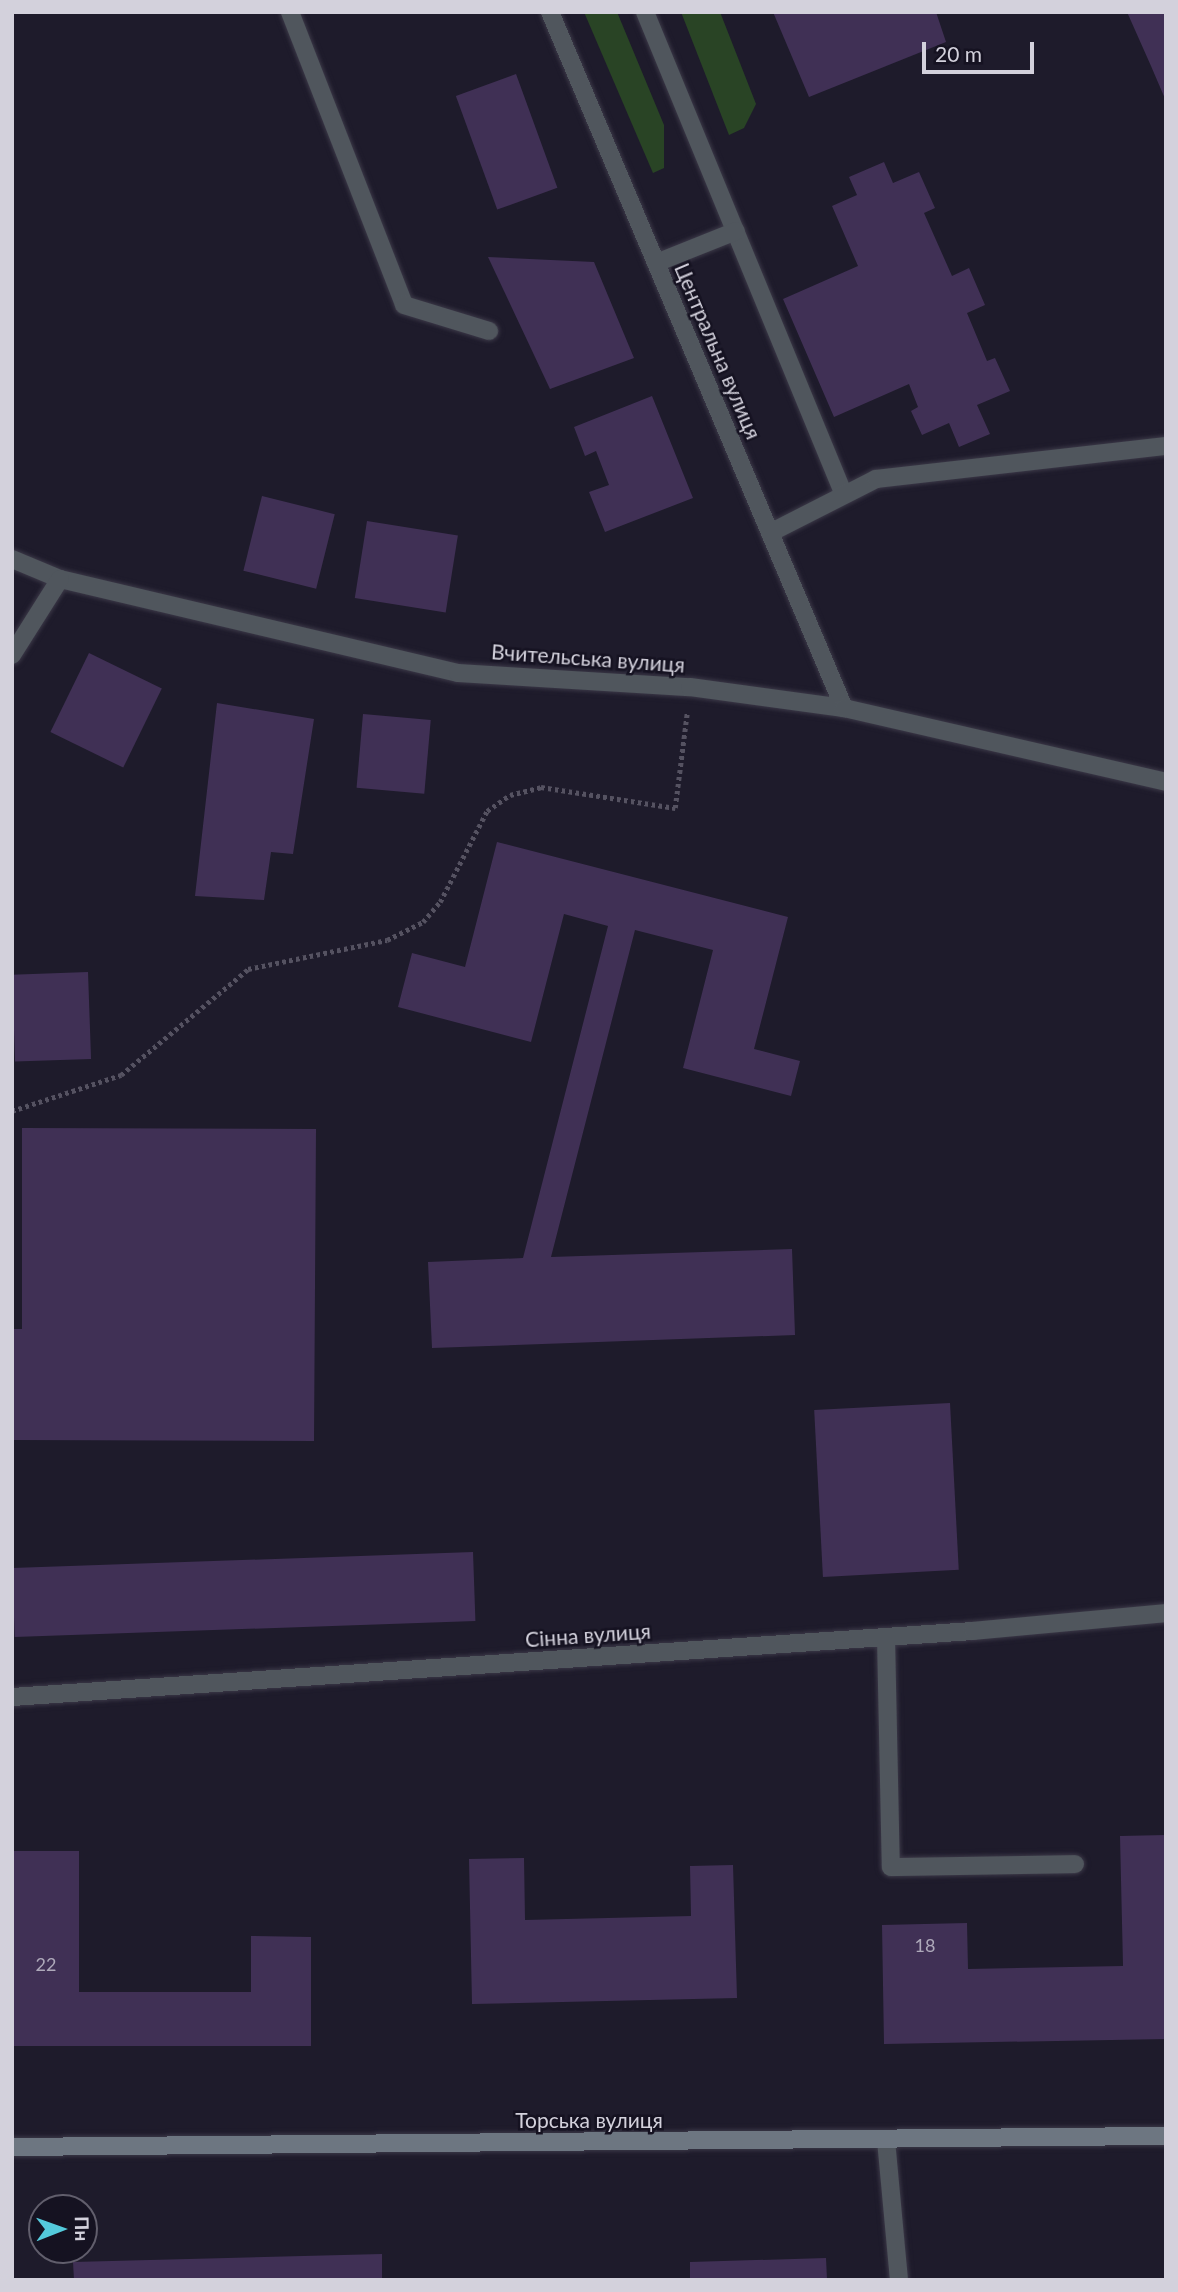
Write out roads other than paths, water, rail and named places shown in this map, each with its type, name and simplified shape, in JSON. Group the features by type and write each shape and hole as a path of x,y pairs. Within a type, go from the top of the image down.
{"main road":[{"name":"Торська вулиця","path":"12,2147 1166,2136"}],"street":[{"path":"290,12 404,305 489,331"},
{"name":"Центральна вулиця","path":"550,12 844,708"},
{"path":"645,12 844,495"},
{"path":"656,263 736,231"},
{"path":"770,533 877,479 1166,446"},
{"name":"Вчительська вулиця","path":"12,559 60,579 457,673 690,687 844,708 1166,782"},
{"path":"12,655 60,579"},
{"name":"Сінна вулиця","path":"12,1697 886,1637 1166,1613"},
{"path":"886,1637 891,1867 1075,1864"},
{"path":"886,2140 899,2280"}]}
